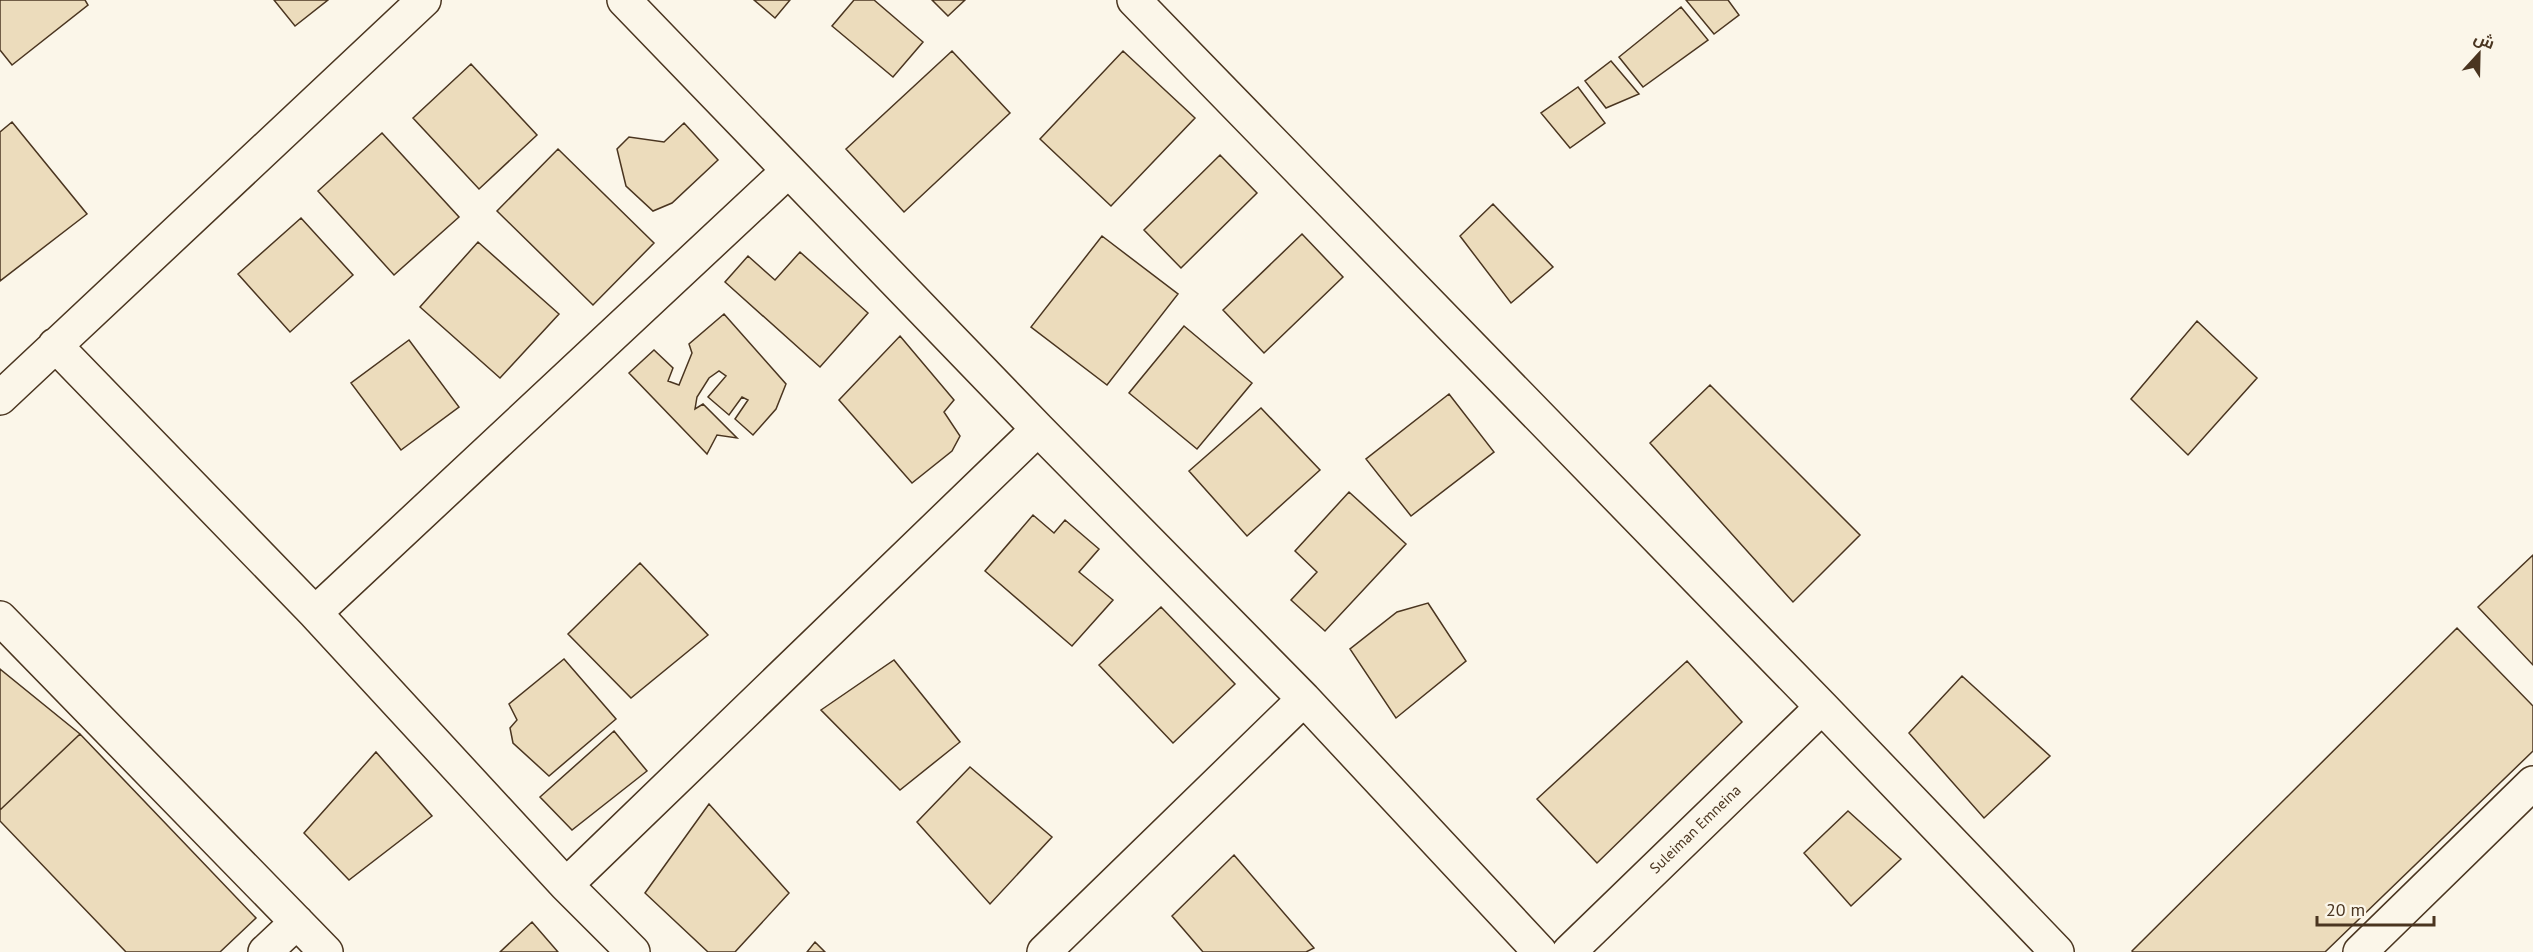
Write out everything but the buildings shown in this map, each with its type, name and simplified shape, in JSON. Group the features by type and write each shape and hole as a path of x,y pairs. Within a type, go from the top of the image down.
{"street":[{"path":"0,398 424,0"},
{"path":"624,0 1038,429 1304,699 1540,952"},
{"path":"1134,0 1822,707 2057,952"},
{"path":"315,613 788,171"},
{"path":"55,345 315,613 566,885 633,952"},
{"path":"566,885 1038,429"},
{"path":"0,618 326,952"},
{"path":"1044,952 1304,699"},
{"name":"Suleiman Emneina","path":"1569,952 1822,707"},
{"path":"2360,952 2533,783"},
{"path":"266,952 297,922"}]}
